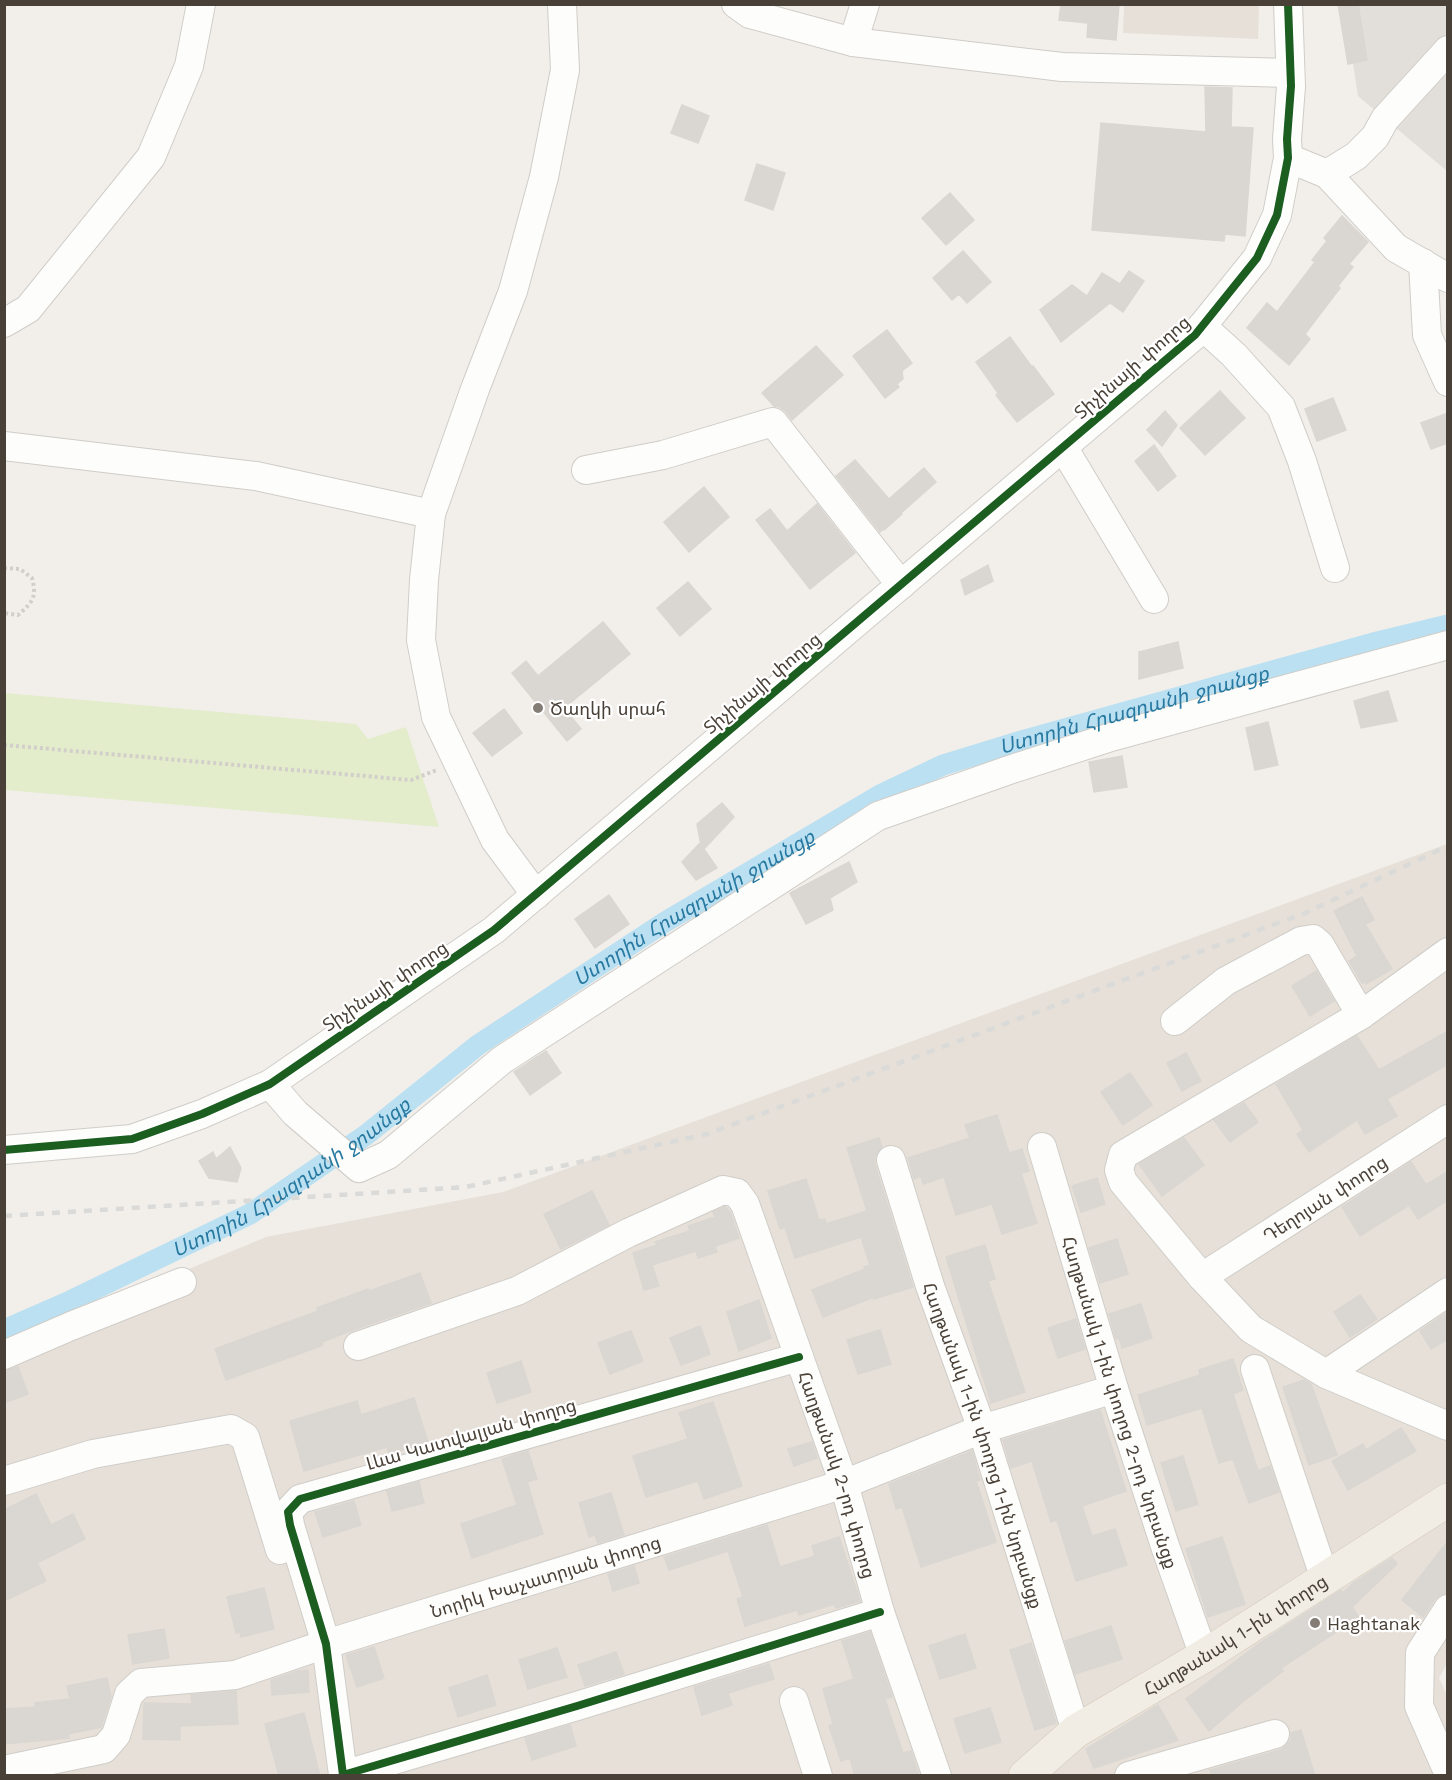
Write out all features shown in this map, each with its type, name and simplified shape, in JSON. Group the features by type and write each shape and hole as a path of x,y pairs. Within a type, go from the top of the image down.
{"main road":[{"name":"Հաղթանակ 1-ին փողոց","path":"1030,1775 1076,1731 1204,1656 1448,1500"}],"street":[{"path":"4,323 28,309 151,157 189,66 201,4"},
{"path":"536,895 495,840 436,717 421,640 423,580 431,514 475,389 513,291 544,177 565,70 562,4"},
{"path":"736,4 750,14 853,42 1062,67 1290,73"},
{"path":"853,42 865,4"},
{"name":"Տիչինայի փողոց","path":"4,1150 132,1138 202,1114 270,1084 494,930 1195,335 1257,258 1277,215 1288,158 1290,73 1288,4"},
{"path":"1327,174 1356,156 1374,137 1385,119 1448,50"},
{"path":"1288,158 1327,174 1396,248 1448,278"},
{"path":"1423,263 1427,335 1448,382"},
{"path":"1202,326 1234,355 1281,407 1302,461 1335,568"},
{"path":"586,470 663,455 773,423 901,585"},
{"path":"4,446 256,476 431,514"},
{"path":"1063,447 1154,599"},
{"path":"270,1084 295,1113 359,1168 388,1155 502,1060 878,816 1008,770 1111,737 1448,645"},
{"path":"1175,1021 1226,981 1301,941 1313,939 1320,945 1361,1016"},
{"path":"1448,952 1361,1016 1123,1155 1119,1170 1123,1182 1202,1277 1251,1329 1326,1374 1448,1426"},
{"name":"Դեղոյան փողոց","path":"1202,1277 1448,1119"},
{"name":"Հաղթանակ 1-ին փողոց 2-րդ նրբանցք","path":"1042,1147 1114,1389 1165,1546 1204,1656"},
{"name":"Հաղթանակ 1-ին փողոց 1-ին նրբանցք","path":"891,1160 930,1286 982,1429 1076,1731"},
{"name":"Հաղթանակ 2-րդ փողոց","path":"358,1346 518,1291 628,1233 723,1190 737,1192 745,1204 844,1484 880,1612 937,1776"},
{"path":"4,1355 182,1282"},
{"path":"1326,1374 1448,1292"},
{"name":"Լևա Կատվալյան փողոց","path":"318,1646 288,1512 300,1499 800,1357"},
{"path":"1255,1369 1325,1579"},
{"name":"Նորիկ Խաչատրյան փողոց","path":"4,1770 104,1749 116,1735 129,1694 141,1683 235,1675 318,1646 844,1484 982,1429 1114,1389"},
{"path":"4,1481 93,1454 231,1428 240,1432 245,1437 318,1646 343,1776 880,1612"},
{"path":"1448,1609 1420,1653 1419,1706 1448,1772"},
{"path":"794,1701 818,1776"},
{"path":"1129,1776 1275,1734"}],"path":[{"path":"4,568 20,569 32,578 36,591 31,604 18,615 4,613"},
{"path":"4,745 411,780 458,762"}],"shaded area":[{"path":"1124,5 1259,5 1258,39 1123,33"},
{"path":"1344,5 1447,5 1447,171 1358,96"},
{"path":"1447,844 1448,1662 1439,1678 1447,1695 1447,1775 5,1776 5,1345 266,1237 503,1192"}],"green space":[{"path":"5,693 356,724 368,739 406,727 439,827 5,790"}],"building":[{"path":"1061,4 1119,4 1116,40 1087,37 1088,23 1059,20"},
{"path":"1338,4 1358,4 1367,60 1348,64"},
{"path":"1205,87 1232,88 1231,127 1253,128 1245,236 1225,234 1224,241 1092,230 1101,123 1206,132"},
{"path":"682,105 709,116 698,143 671,133"},
{"path":"757,164 785,173 773,210 745,200"},
{"path":"950,193 974,220 946,245 922,218"},
{"path":"1342,216 1368,242 1349,264 1353,267 1305,334 1310,339 1289,365 1247,328 1267,303 1277,312 1315,262 1312,260 1327,241 1324,238"},
{"path":"963,251 991,282 967,303 959,294 952,300 933,278"},
{"path":"1129,271 1144,281 1123,312 1110,303 1061,342 1040,310 1072,285 1087,296 1102,273 1120,284"},
{"path":"887,330 912,363 902,371 903,379 897,384 899,387 885,398 853,356"},
{"path":"1010,337 1054,394 1017,422 996,395 998,393 976,362"},
{"path":"816,346 843,375 792,420 785,411 774,406 762,393"},
{"path":"1220,391 1245,418 1205,455 1180,428"},
{"path":"1333,398 1346,430 1317,441 1305,409"},
{"path":"1165,411 1177,425 1162,446 1147,430"},
{"path":"1448,413 1448,443 1431,449 1421,423"},
{"path":"1154,445 1176,476 1158,491 1135,461"},
{"path":"855,460 889,499 924,468 936,482 880,532 836,476"},
{"path":"704,487 729,517 689,552 664,522"},
{"path":"817,504 855,553 810,589 756,520 770,509 787,531"},
{"path":"988,565 993,581 965,595 961,580"},
{"path":"688,582 711,609 680,636 657,608"},
{"path":"603,622 630,654 564,708 581,729 567,741 512,673 526,661 538,676"},
{"path":"1178,642 1183,668 1139,679 1139,652"},
{"path":"1388,691 1397,721 1361,728 1354,701"},
{"path":"504,709 522,733 492,756 473,733"},
{"path":"1268,722 1278,765 1255,770 1246,728"},
{"path":"1122,756 1127,787 1094,792 1089,762"},
{"path":"722,803 734,817 704,849 717,868 696,880 682,862 700,843 701,845 697,824"},
{"path":"849,862 857,882 830,898 833,910 806,924 790,893"},
{"path":"609,895 629,924 595,948 575,919"},
{"path":"1362,897 1374,920 1365,924 1392,969 1366,984 1362,983 1349,961 1357,956 1334,911"},
{"path":"1316,971 1334,1001 1310,1016 1292,986"},
{"path":"1448,1031 1448,1064 1387,1099 1397,1116 1365,1134 1357,1120 1309,1152 1297,1134 1303,1130 1276,1084 1357,1036 1379,1070"},
{"path":"546,1051 561,1073 530,1095 514,1072"},
{"path":"1186,1053 1201,1081 1182,1091 1167,1063"},
{"path":"1130,1073 1152,1105 1123,1125 1101,1092"},
{"path":"1244,1103 1258,1122 1230,1142 1214,1120"},
{"path":"997,1115 1009,1153 1022,1149 1029,1171 1021,1173 1037,1223 1002,1234 992,1204 956,1215 944,1177 923,1184 921,1176 914,1179 908,1158 970,1138 965,1125"},
{"path":"879,1138 882,1147 875,1156 875,1165 913,1287 874,1299 874,1297 823,1317 812,1290 870,1265 861,1237 795,1258 785,1227 780,1229 768,1191 806,1179 819,1220 825,1219 826,1224 867,1211 847,1148"},
{"path":"1184,1138 1204,1165 1162,1196 1139,1164"},
{"path":"230,1147 241,1168 237,1182 209,1178 199,1161 213,1152 216,1159"},
{"path":"1411,1162 1426,1185 1448,1171 1448,1200 1418,1219 1409,1205 1360,1236 1342,1207"},
{"path":"1097,1178 1105,1204 1081,1212 1072,1186"},
{"path":"592,1191 609,1225 561,1249 544,1214"},
{"path":"725,1207 730,1212 739,1238 715,1246 717,1252 698,1258 696,1251 652,1265 659,1286 644,1290 633,1253 657,1245 655,1242 690,1231 688,1226 715,1217 713,1212"},
{"path":"1117,1239 1128,1274 1100,1283 1089,1248"},
{"path":"985,1245 995,1279 988,1281 1025,1392 991,1403 946,1257"},
{"path":"420,1273 431,1303 353,1330 322,1342 323,1345 226,1380 215,1349 318,1311 317,1308 368,1289 369,1291"},
{"path":"1360,1295 1377,1319 1350,1337 1334,1312"},
{"path":"759,1300 771,1338 739,1351 727,1312"},
{"path":"1141,1304 1152,1338 1122,1348 1119,1338 1116,1339 1109,1314"},
{"path":"1448,1312 1448,1339 1431,1349 1420,1331"},
{"path":"1076,1319 1085,1349 1058,1358 1048,1328"},
{"path":"700,1326 710,1354 681,1365 670,1338"},
{"path":"880,1330 891,1364 858,1374 847,1340"},
{"path":"631,1331 643,1361 610,1374 598,1343"},
{"path":"1233,1359 1243,1390 1233,1394 1258,1471 1270,1466 1279,1492 1249,1503 1233,1459 1219,1463 1202,1408 1147,1425 1138,1395 1200,1375 1199,1370"},
{"path":"521,1361 531,1392 497,1403 487,1373"},
{"path":"18,1367 28,1394 4,1403 4,1371"},
{"path":"1304,1380 1311,1384 1337,1455 1309,1465 1283,1387"},
{"path":"414,1398 428,1442 389,1454 387,1447 304,1471 290,1421 357,1401 361,1415"},
{"path":"713,1402 742,1486 704,1499 698,1481 646,1497 633,1456 688,1439 679,1413"},
{"path":"1100,1410 1126,1491 1082,1506 1092,1536 1115,1529 1127,1565 1076,1581 1057,1520 1051,1522 1032,1461 1011,1468 1003,1440"},
{"path":"1401,1428 1416,1451 1348,1490 1332,1461 1363,1444 1366,1450"},
{"path":"812,1442 817,1458 794,1466 788,1449"},
{"path":"528,1451 537,1479 527,1482 543,1534 472,1558 461,1524 517,1505 502,1459"},
{"path":"972,1451 980,1480 976,1481 996,1542 921,1567 902,1507 896,1509 889,1484"},
{"path":"1183,1456 1198,1504 1176,1511 1161,1463"},
{"path":"419,1482 424,1503 392,1511 387,1491"},
{"path":"611,1493 624,1535 598,1543 595,1535 589,1537 579,1503"},
{"path":"36,1494 51,1525 73,1514 85,1539 37,1563 46,1581 4,1601 4,1510"},
{"path":"354,1501 361,1525 323,1537 315,1512"},
{"path":"767,1525 780,1567 815,1556 812,1546 839,1537 860,1601 836,1608 834,1604 799,1615 797,1610 745,1626 737,1599 743,1597 728,1551 669,1570 664,1557"},
{"path":"1222,1537 1245,1604 1208,1617 1186,1549"},
{"path":"1448,1541 1448,1593 1434,1600 1423,1617 1402,1600"},
{"path":"1392,1558 1397,1564 1352,1607 1359,1617 1281,1668 1283,1671 1209,1731 1186,1699 1257,1645 1341,1590 1343,1593 1353,1583"},
{"path":"634,1566 639,1583 613,1591 608,1574"},
{"path":"264,1588 274,1629 241,1637 240,1632 236,1633 227,1597"},
{"path":"1111,1626 1122,1659 1075,1674 1065,1641"},
{"path":"164,1629 169,1658 133,1664 128,1635"},
{"path":"870,1632 892,1697 885,1699 903,1753 911,1751 919,1776 855,1776 850,1758 841,1761 829,1726 833,1724 823,1689 854,1679 842,1641"},
{"path":"965,1634 976,1668 940,1679 929,1646"},
{"path":"1031,1643 1056,1723 1035,1730 1010,1650"},
{"path":"374,1647 384,1678 357,1687 346,1655"},
{"path":"557,1648 567,1677 528,1689 519,1660"},
{"path":"616,1652 624,1674 585,1686 578,1665"},
{"path":"769,1664 774,1679 728,1693 732,1705 702,1715 694,1687"},
{"path":"308,1670 309,1692 272,1695 271,1680"},
{"path":"487,1675 496,1705 458,1717 449,1688"},
{"path":"107,1678 111,1697 101,1727 68,1734 69,1738 4,1744 4,1709 36,1707 35,1703 70,1699 67,1686"},
{"path":"236,1691 238,1724 180,1726 180,1740 143,1739 144,1703 192,1704 191,1695"},
{"path":"1158,1705 1178,1740 1094,1768 1086,1749"},
{"path":"990,1708 1001,1742 965,1753 954,1719"},
{"path":"304,1713 320,1776 279,1776 265,1724"},
{"path":"570,1725 576,1746 532,1760 525,1738"},
{"path":"1301,1730 1315,1776 1212,1776 1210,1770 1280,1750 1291,1739 1291,1733"}],"waterway":[{"name":"Ստորին Հրազդանի ջրանցք","path":"4,1330 70,1301 250,1214 366,1135 478,1045 665,922 880,795 943,765 1021,741 1373,643 1448,625"}],"railway":[{"path":"4,1216 466,1187 707,1134 1305,913 1448,846"}],"cycle path":[{"path":"4,1150 132,1139 202,1114 270,1084 494,930 1195,335 1257,258 1277,215 1288,158 1291,86 1288,4"},
{"path":"799,1357 300,1499 288,1512 290,1525 326,1644 343,1775 577,1706 880,1612"}],"place":[{"name":"Ծաղկի սրահ","path":"538,708"},
{"name":"Haghtanak","path":"1315,1623"}]}
